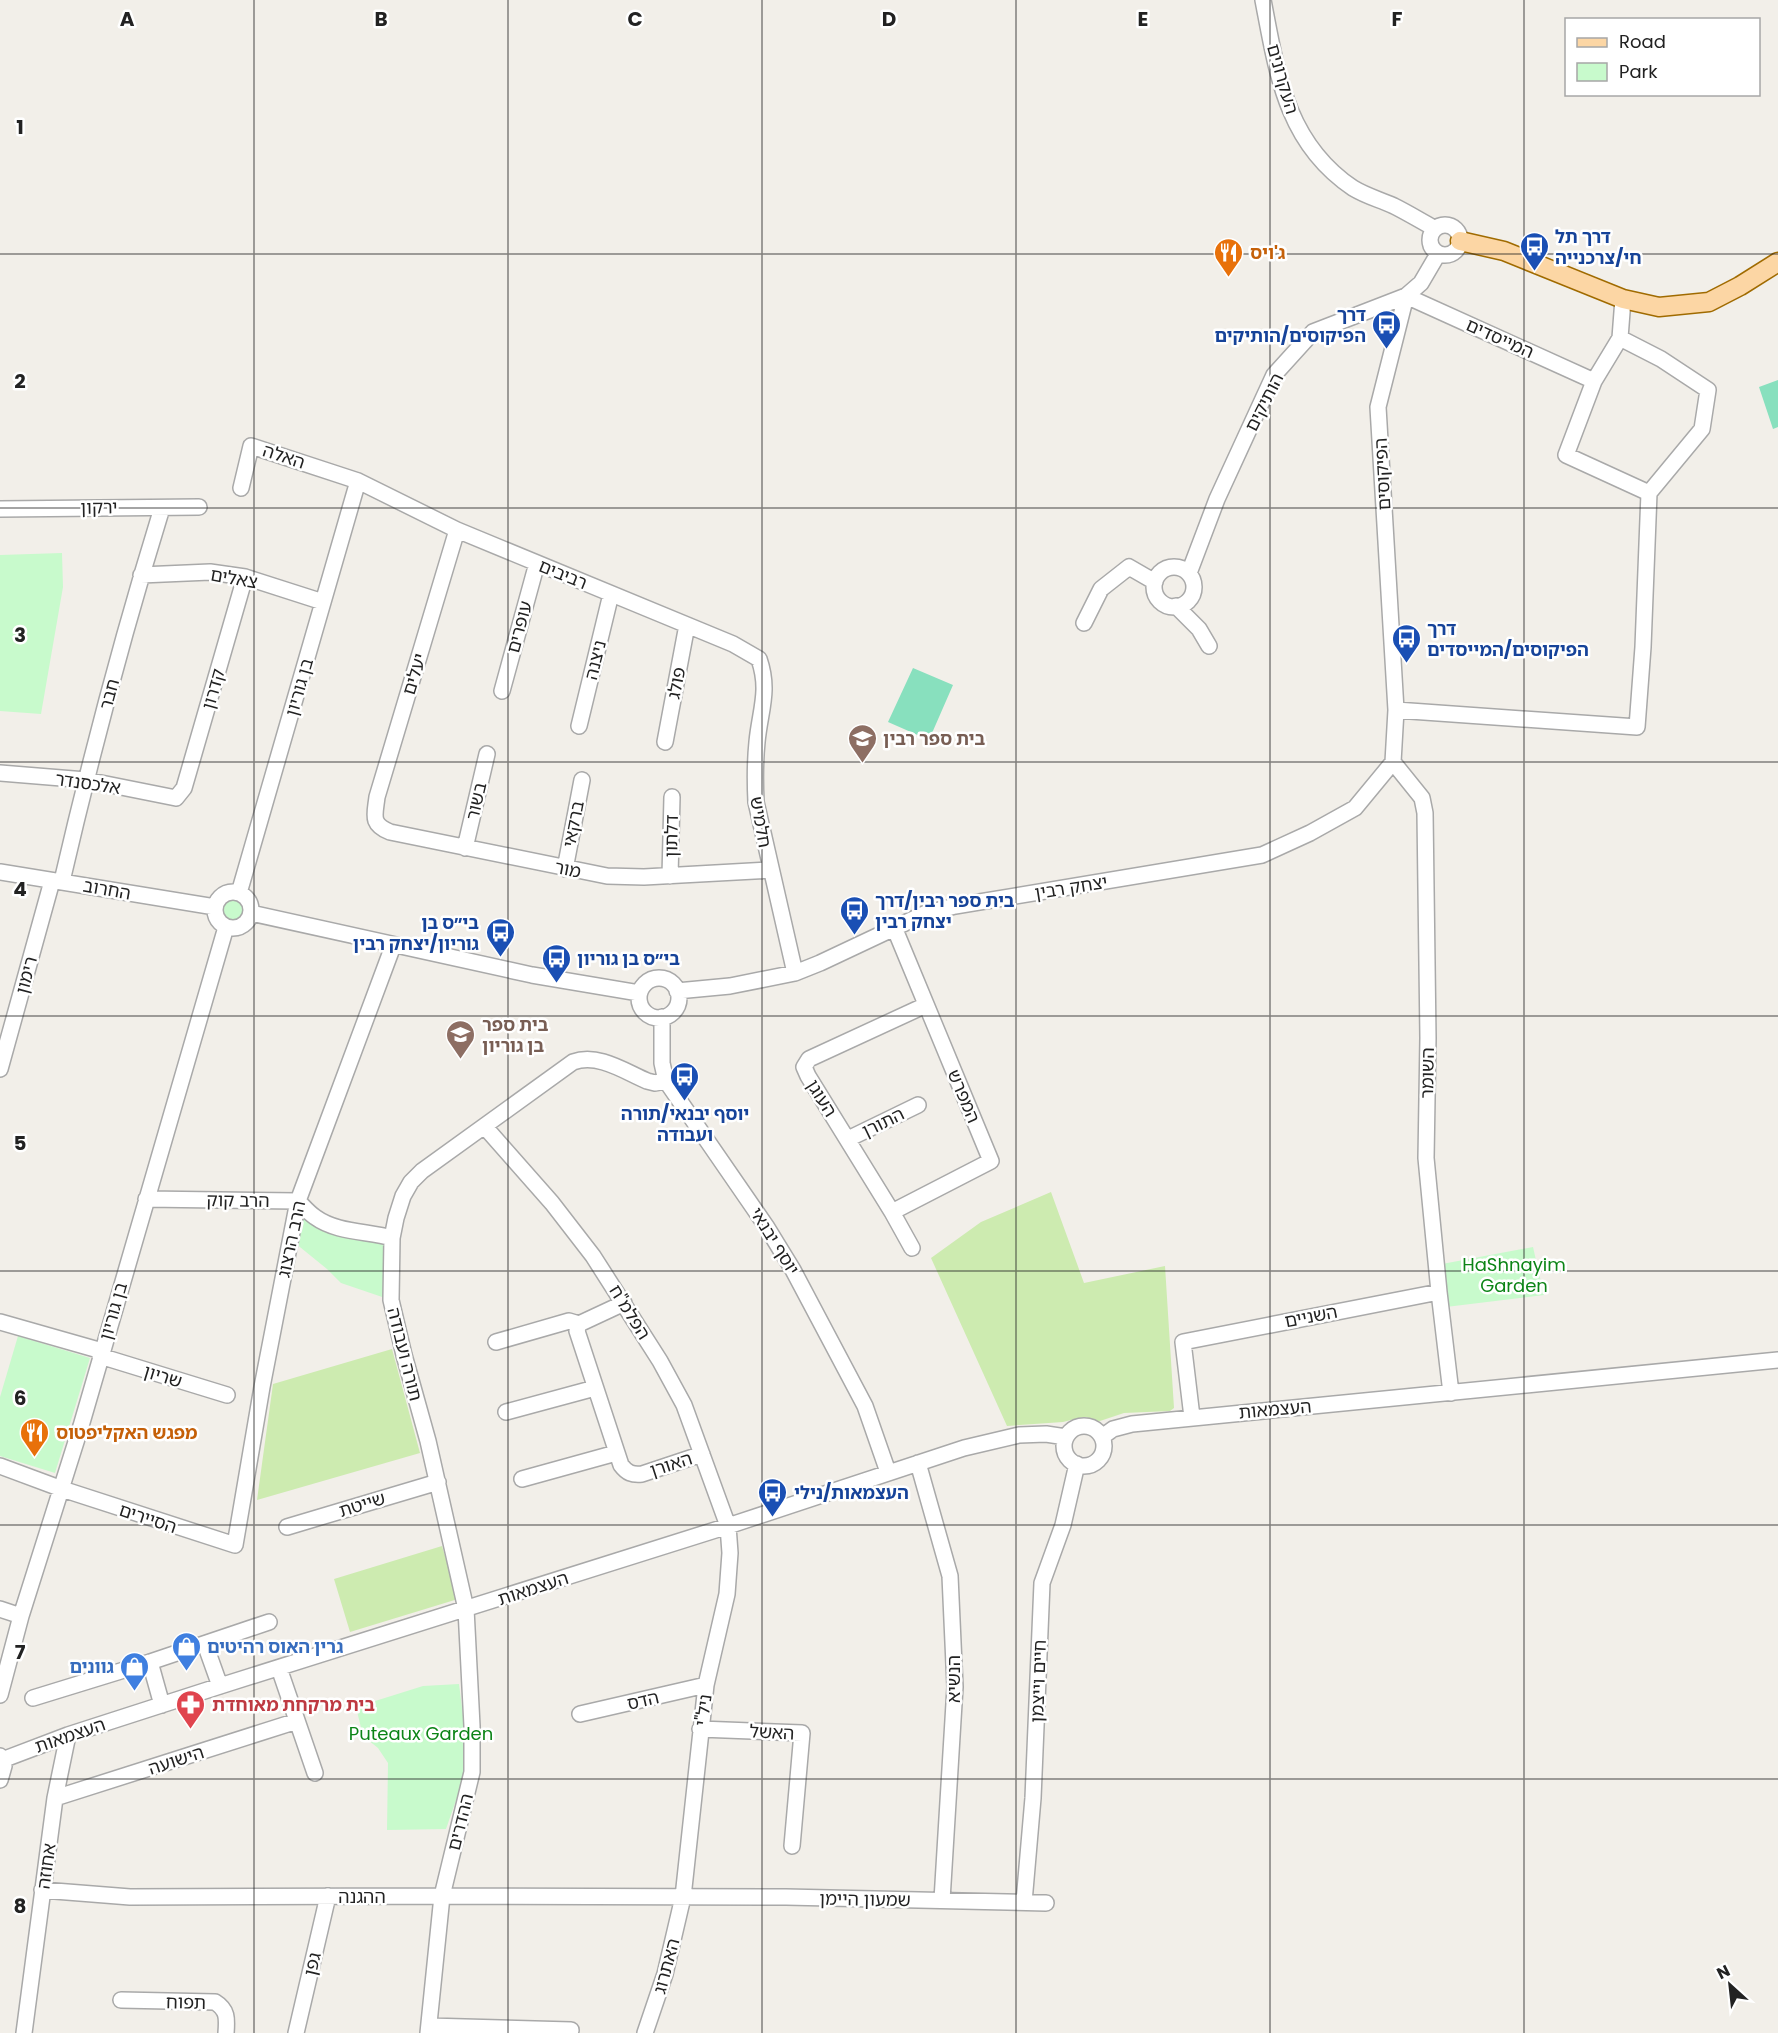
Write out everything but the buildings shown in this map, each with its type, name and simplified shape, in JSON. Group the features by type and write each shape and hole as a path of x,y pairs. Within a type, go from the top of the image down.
{"main road":[{"path":"1460,241 1504,251 1623,299 1659,307 1709,302 1778,262"}],"street":[{"name":"העקרונים","path":"1263,0 1272,47 1289,110 1301,134 1322,163 1352,187 1372,199 1393,206 1434,228"},
{"path":"1442,224 1453,226 1459,232 1460,241 1458,248 1451,254 1438,254 1431,246 1431,233 1434,228 1442,224"},
{"name":"הפיקוסים","path":"1396,710 1378,407 1406,296 1421,283 1438,254"},
{"name":"המייסדים","path":"1406,296 1594,381"},
{"name":"הותיקים","path":"1189,573 1217,499 1274,375 1313,332 1406,296"},
{"path":"1623,299 1620,338 1594,381 1566,455 1649,493"},
{"path":"1393,762 1396,710 1637,727 1643,647 1649,493 1702,429 1708,390 1661,359 1620,338"},
{"name":"האלה","path":"241,488 251,446 358,481"},
{"name":"רביבים","path":"358,481 457,530 751,653 759,659 763,669"},
{"name":"בן גוריון","path":"239,892 358,481"},
{"name":"ירקון","path":"0,509 199,507"},
{"name":"חבר","path":"57,881 141,575 162,508"},
{"name":"יעלים","path":"374,818 380,788 457,530"},
{"name":"עופרים","path":"502,691 537,563"},
{"path":"1084,623 1101,589 1129,567 1155,582"},
{"path":"1172,567 1184,569 1189,573 1194,585 1187,601 1170,606 1159,600 1155,594 1155,582 1161,571 1172,567"},
{"name":"צאלים","path":"141,575 210,572 245,577 323,602"},
{"name":"קדרון","path":"176,798 184,788 245,577"},
{"name":"ניצנה","path":"579,726 611,594"},
{"path":"1176,606 1199,629 1209,646"},
{"name":"פולג","path":"665,742 687,625"},
{"name":"חלמיש","path":"763,669 765,692 759,725 754,780 756,802 795,973"},
{"name":"בשור","path":"465,848 487,754"},
{"name":"יצחק רבין","path":"677,991 730,986 795,973 924,914 955,906 1262,855 1310,834 1354,808 1393,762"},
{"name":"השומר","path":"1393,762 1422,798 1425,813 1428,1038 1426,1158 1451,1393"},
{"name":"אלכסנדר","path":"0,773 86,780 176,798"},
{"name":"ברקאי","path":"565,868 582,780"},
{"name":"דלתון","path":"670,876 672,797"},
{"name":"מור","path":"374,818 379,827 390,832 607,876 670,876 771,870"},
{"name":"החרוב","path":"0,872 215,907"},
{"name":"רימון","path":"0,1069 57,881"},
{"path":"233,891 239,892 249,901 251,913 245,924 233,928 226,927 218,921 215,907 221,896 233,891"},
{"path":"251,913 532,975 639,993"},
{"name":"בן גוריון","path":"1,1688 21,1616 62,1489 226,927"},
{"name":"המפרש","path":"892,1212 991,1161 894,927"},
{"name":"הרב הרצוג","path":"235,1545 262,1387 298,1201 393,946"},
{"path":"661,978 668,980 677,991 676,1008 662,1017 655,1017 644,1011 639,999 639,993 647,981 661,978"},
{"name":"העוגן","path":"912,1248 804,1066 809,1059 926,1005"},
{"name":"יוסף יבנאי","path":"662,1017 662,1063 666,1080 766,1226 793,1270 865,1406 888,1472"},
{"name":"תורה ועבודה","path":"466,1609 438,1482 392,1300 392,1238 403,1196 411,1182 422,1171 573,1062 594,1058 647,1081 656,1083 666,1080"},
{"name":"התורן","path":"848,1139 918,1105"},
{"name":"הפלמ\"ח","path":"485,1127 552,1203 593,1256 624,1303 684,1405 728,1526"},
{"name":"הרב קוק","path":"146,1199 298,1201"},
{"path":"298,1201 316,1218 333,1226 392,1238"},
{"name":"השניים","path":"1192,1417 1183,1342 1439,1292"},
{"path":"496,1342 569,1322 579,1324 624,1303"},
{"path":"0,1322 101,1354"},
{"name":"האורן","path":"579,1324 578,1331 621,1466 633,1475 642,1474 702,1454"},
{"name":"שריון","path":"101,1354 227,1395"},
{"name":"העצמאות","path":"1102,1437 1107,1432 1122,1426 1192,1417 1778,1360"},
{"path":"506,1412 595,1388"},
{"path":"1087,1426 1093,1428 1102,1437 1104,1449 1099,1459 1089,1465 1077,1464 1067,1456 1066,1437 1075,1428 1087,1426"},
{"name":"העצמאות","path":"1,1758 220,1686 728,1526 888,1472 1006,1437 1034,1434 1066,1437"},
{"path":"522,1479 616,1453"},
{"name":"הנשיא","path":"918,1463 950,1576 955,1687 942,1900"},
{"name":"חיים וייצמן","path":"1024,1902 1034,1798 1042,1583 1063,1525 1077,1464"},
{"name":"הסיירים","path":"0,1466 62,1489 235,1545"},
{"name":"שייטת","path":"287,1527 438,1482"},
{"name":"ניל\"י","path":"683,1897 706,1685 727,1594 730,1553 728,1526"},
{"path":"0,1609 21,1616"},
{"name":"ההדרים","path":"429,2030 442,1896 472,1772 466,1609"},
{"path":"33,1698 269,1622"},
{"path":"205,1644 220,1686"},
{"path":"150,1662 162,1705"},
{"path":"279,1668 315,1773"},
{"name":"הדס","path":"580,1714 706,1685"},
{"name":"הישועה","path":"55,1798 297,1721"},
{"name":"האשל","path":"700,1729 802,1733 792,1846"},
{"name":"אחוזה","path":"24,2033 55,1798 68,1735"},
{"path":"0,1779 4,1772 1,1758"},
{"name":"ההגנה","path":"42,1890 130,1897 683,1897"},
{"name":"גפן","path":"296,2033 328,1896"},
{"name":"שמעון היימן","path":"683,1897 1046,1903"},
{"name":"האתרוג","path":"645,2033 665,1974 683,1897"},
{"name":"תפוח","path":"120,2000 215,2002 226,2014 226,2033"},
{"path":"429,2030 571,2030"}],"green space":[{"path":"1778,380 1778,427 1773,429 1759,387"},
{"path":"62,553 63,587 41,714 0,711 0,555"},
{"path":"913,668 953,685 929,740 888,722"},
{"path":"233,895 243,899 247,909 243,919 233,923 223,919 219,909 223,899"},
{"path":"1051,1192 1084,1283 1165,1266 1174,1408 1170,1411 1124,1413 1097,1422 1086,1417 1063,1422 1007,1426 931,1258 981,1222"},
{"path":"298,1201 316,1218 392,1238 391,1300 341,1283 290,1239"},
{"name":"HaShnayim Garden","path":"1533,1247 1544,1295 1446,1307 1442,1264"},
{"path":"18,1336 90,1358 55,1473 0,1456 0,1397"},
{"path":"392,1349 420,1453 257,1500 273,1384"},
{"path":"442,1546 458,1599 350,1632 334,1579"},
{"name":"Puteaux Garden","path":"459,1684 469,1763 446,1829 387,1830 388,1763 378,1748 363,1736 356,1707 423,1686"}],"place":[{"name":"דרך תל חי/צרכנייה","path":"1534,272"},
{"name":"ג'ויס","path":"1229,278"},
{"name":"דרך הפיקוסים/הותיקים","path":"1387,350"},
{"name":"דרך הפיקוסים/המייסדים","path":"1406,664"},
{"name":"בית ספר רבין","path":"862,764"},
{"name":"בית ספר רבין/דרך יצחק רבין","path":"854,936"},
{"name":"בי״ס בן גוריון/יצחק רבין","path":"500,958"},
{"name":"בי״ס בן גוריון","path":"556,984"},
{"name":"בית ספר בן גוריון","path":"461,1060"},
{"name":"יוסף יבנאי/תורה ועבודה","path":"685,1102"},
{"name":"מפגש האקליפטוס","path":"35,1458"},
{"name":"העצמאות/נילי","path":"773,1518"},
{"name":"גרין האוס רהיטים","path":"186,1672"},
{"name":"גוונים","path":"135,1692"},
{"name":"בית מרקחת מאוחדת","path":"191,1730"}]}
